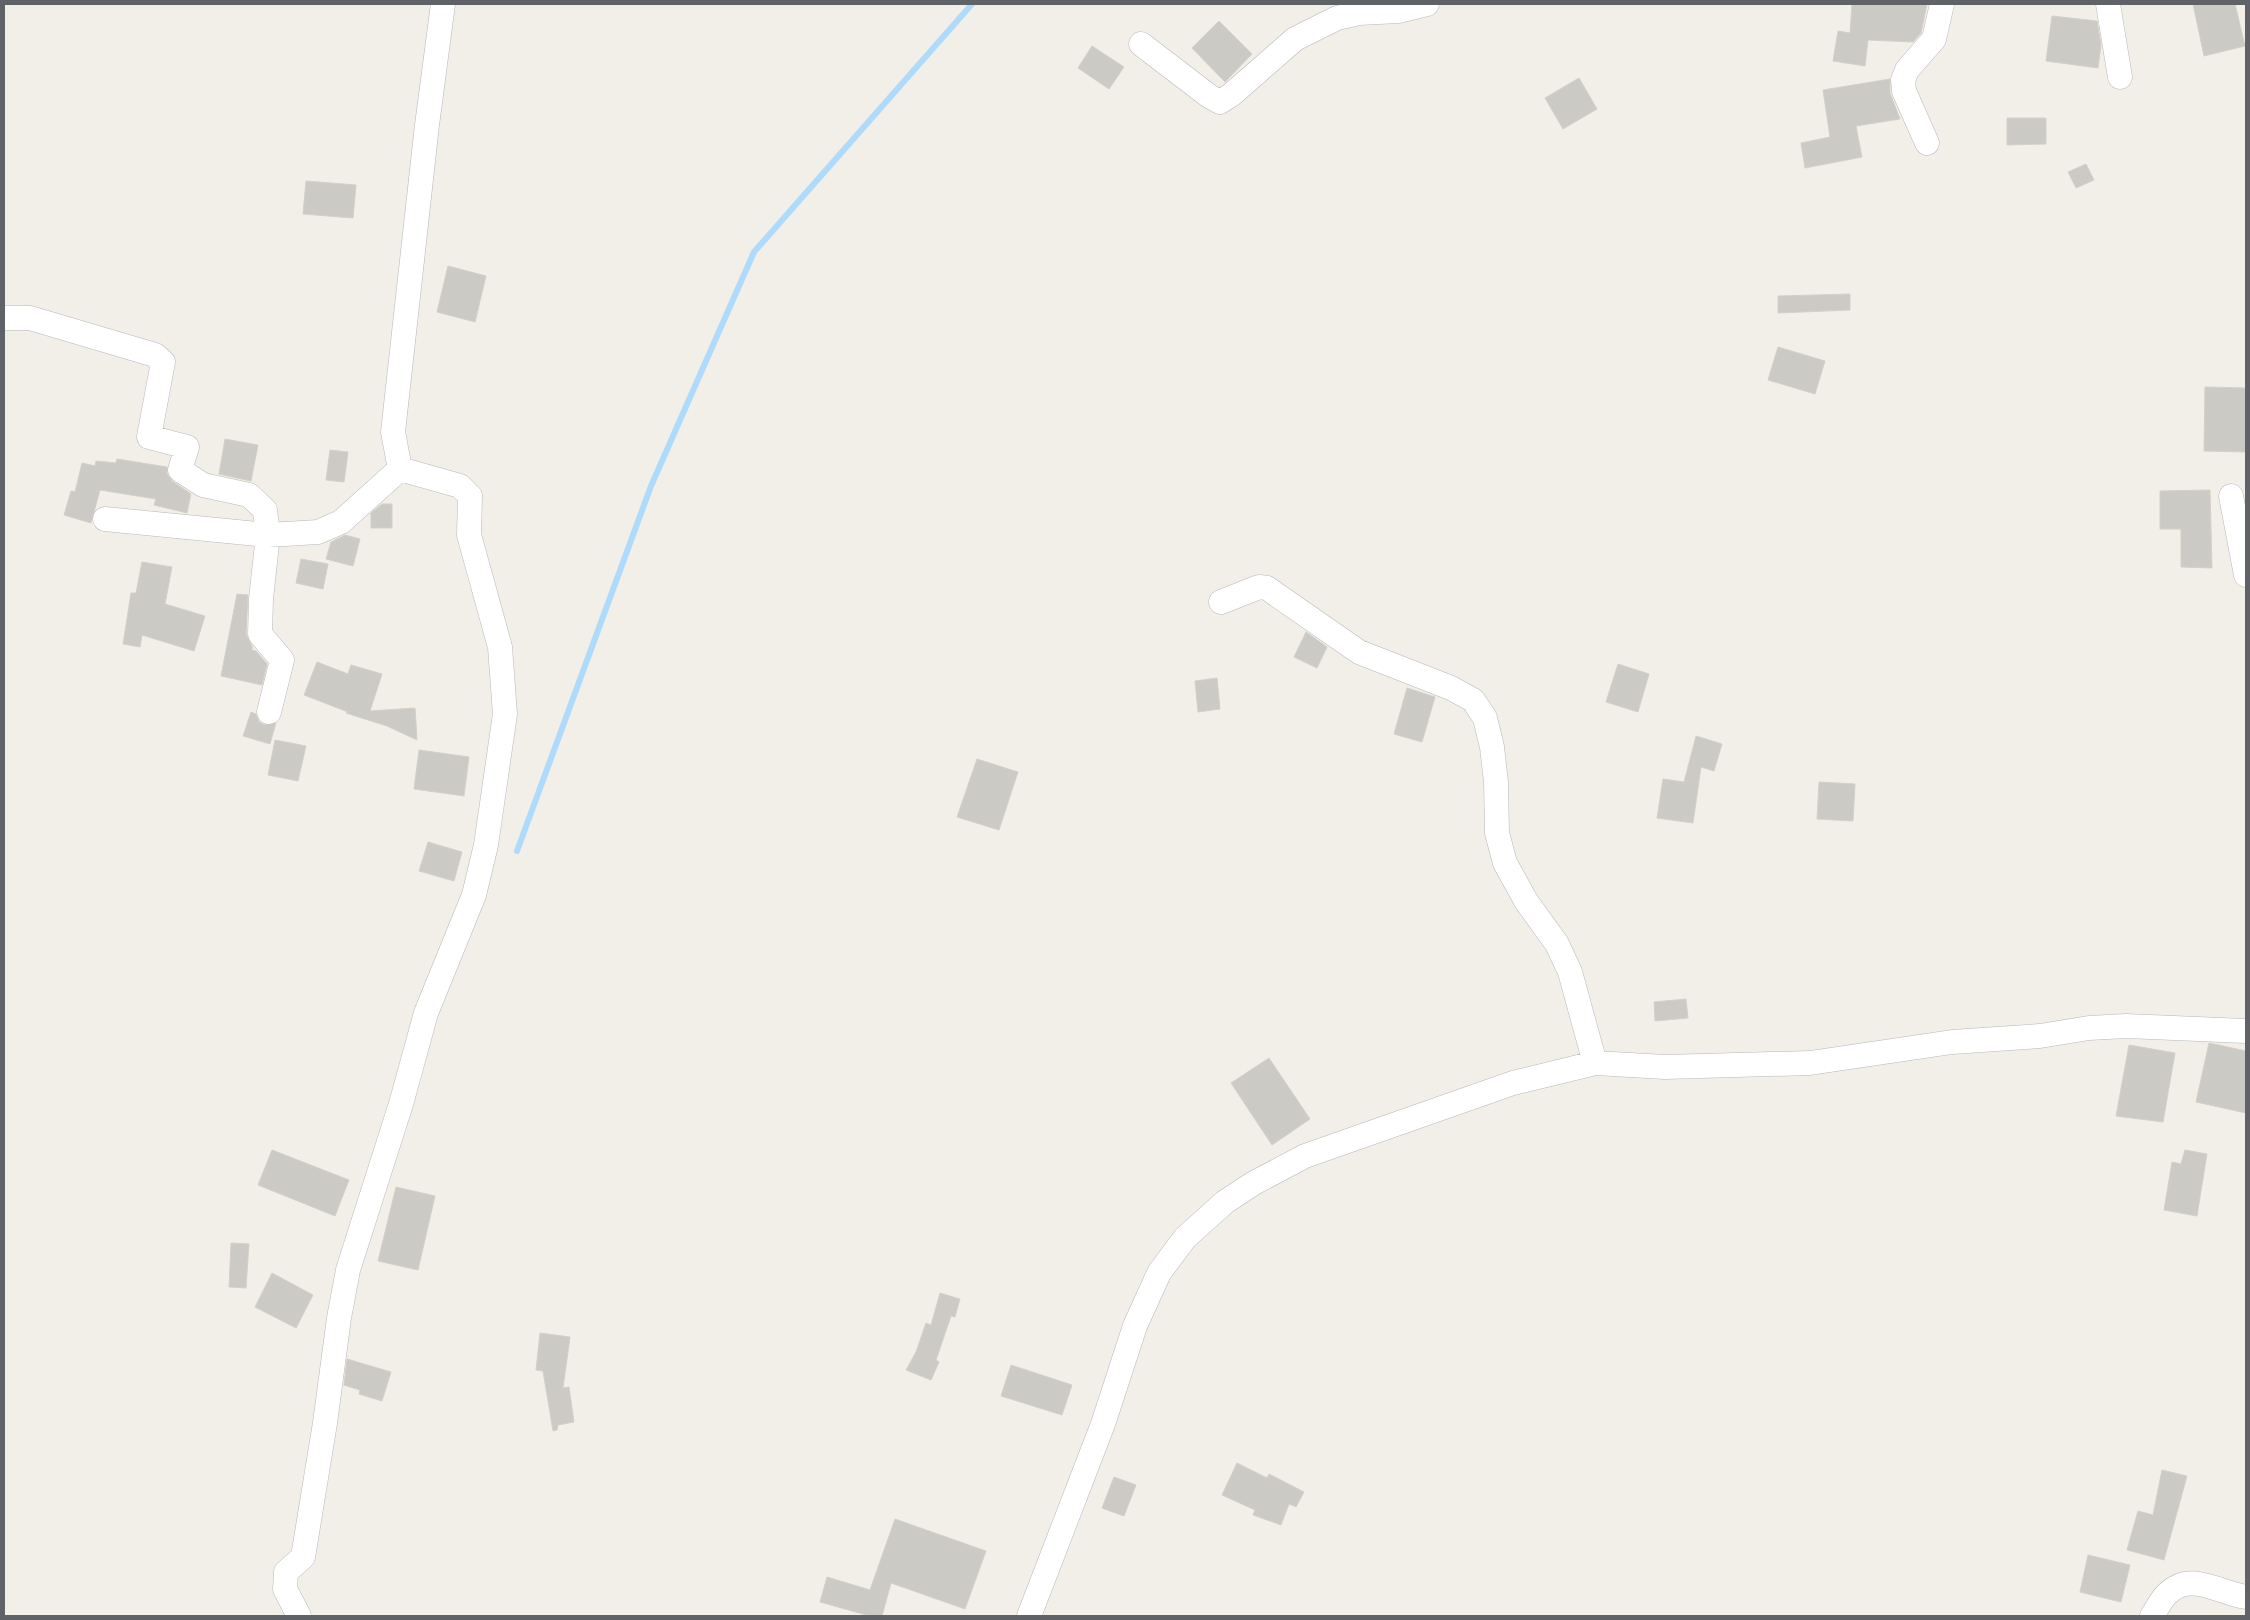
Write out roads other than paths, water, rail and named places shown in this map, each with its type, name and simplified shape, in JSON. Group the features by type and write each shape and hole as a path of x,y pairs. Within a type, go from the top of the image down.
{"street":[{"path":"400,469 393,432 427,125 443,4"},
{"path":"1141,44 1208,96 1220,102 1231,95 1296,39 1337,18 1359,13 1398,11 1427,4"},
{"path":"1927,144 1904,92 1903,80 1907,70 1931,45 1942,4"},
{"path":"2108,4 2120,76"},
{"path":"4,318 30,318 155,354 163,362 149,437 187,447 180,470 204,485 249,495 265,510 268,536 260,599 260,634 282,660 269,712"},
{"path":"105,519 268,536 318,532 341,522 400,469"},
{"path":"299,1616 285,1588 286,1572 303,1557 348,1270 401,1104 426,1013 474,896 486,845 505,714 500,647 469,535 470,496 460,486 400,469"},
{"path":"2232,496 2246,575"},
{"path":"1221,602 1259,587 1267,588 1359,652 1451,688 1473,700 1485,718 1492,747 1497,832 1505,863 1526,901 1557,944 1570,972 1595,1063"},
{"path":"1029,1616 1103,1424 1136,1326 1159,1273 1185,1238 1233,1197 1254,1182 1305,1156 1513,1083 1595,1063 1665,1067 1810,1063 1952,1042 2040,1036 2089,1028 2126,1026 2246,1031"},
{"path":"2152,1616 2167,1594 2184,1583 2194,1582 2246,1597"}],"waterway":[{"path":"517,851 651,486 754,252 972,4"}]}
